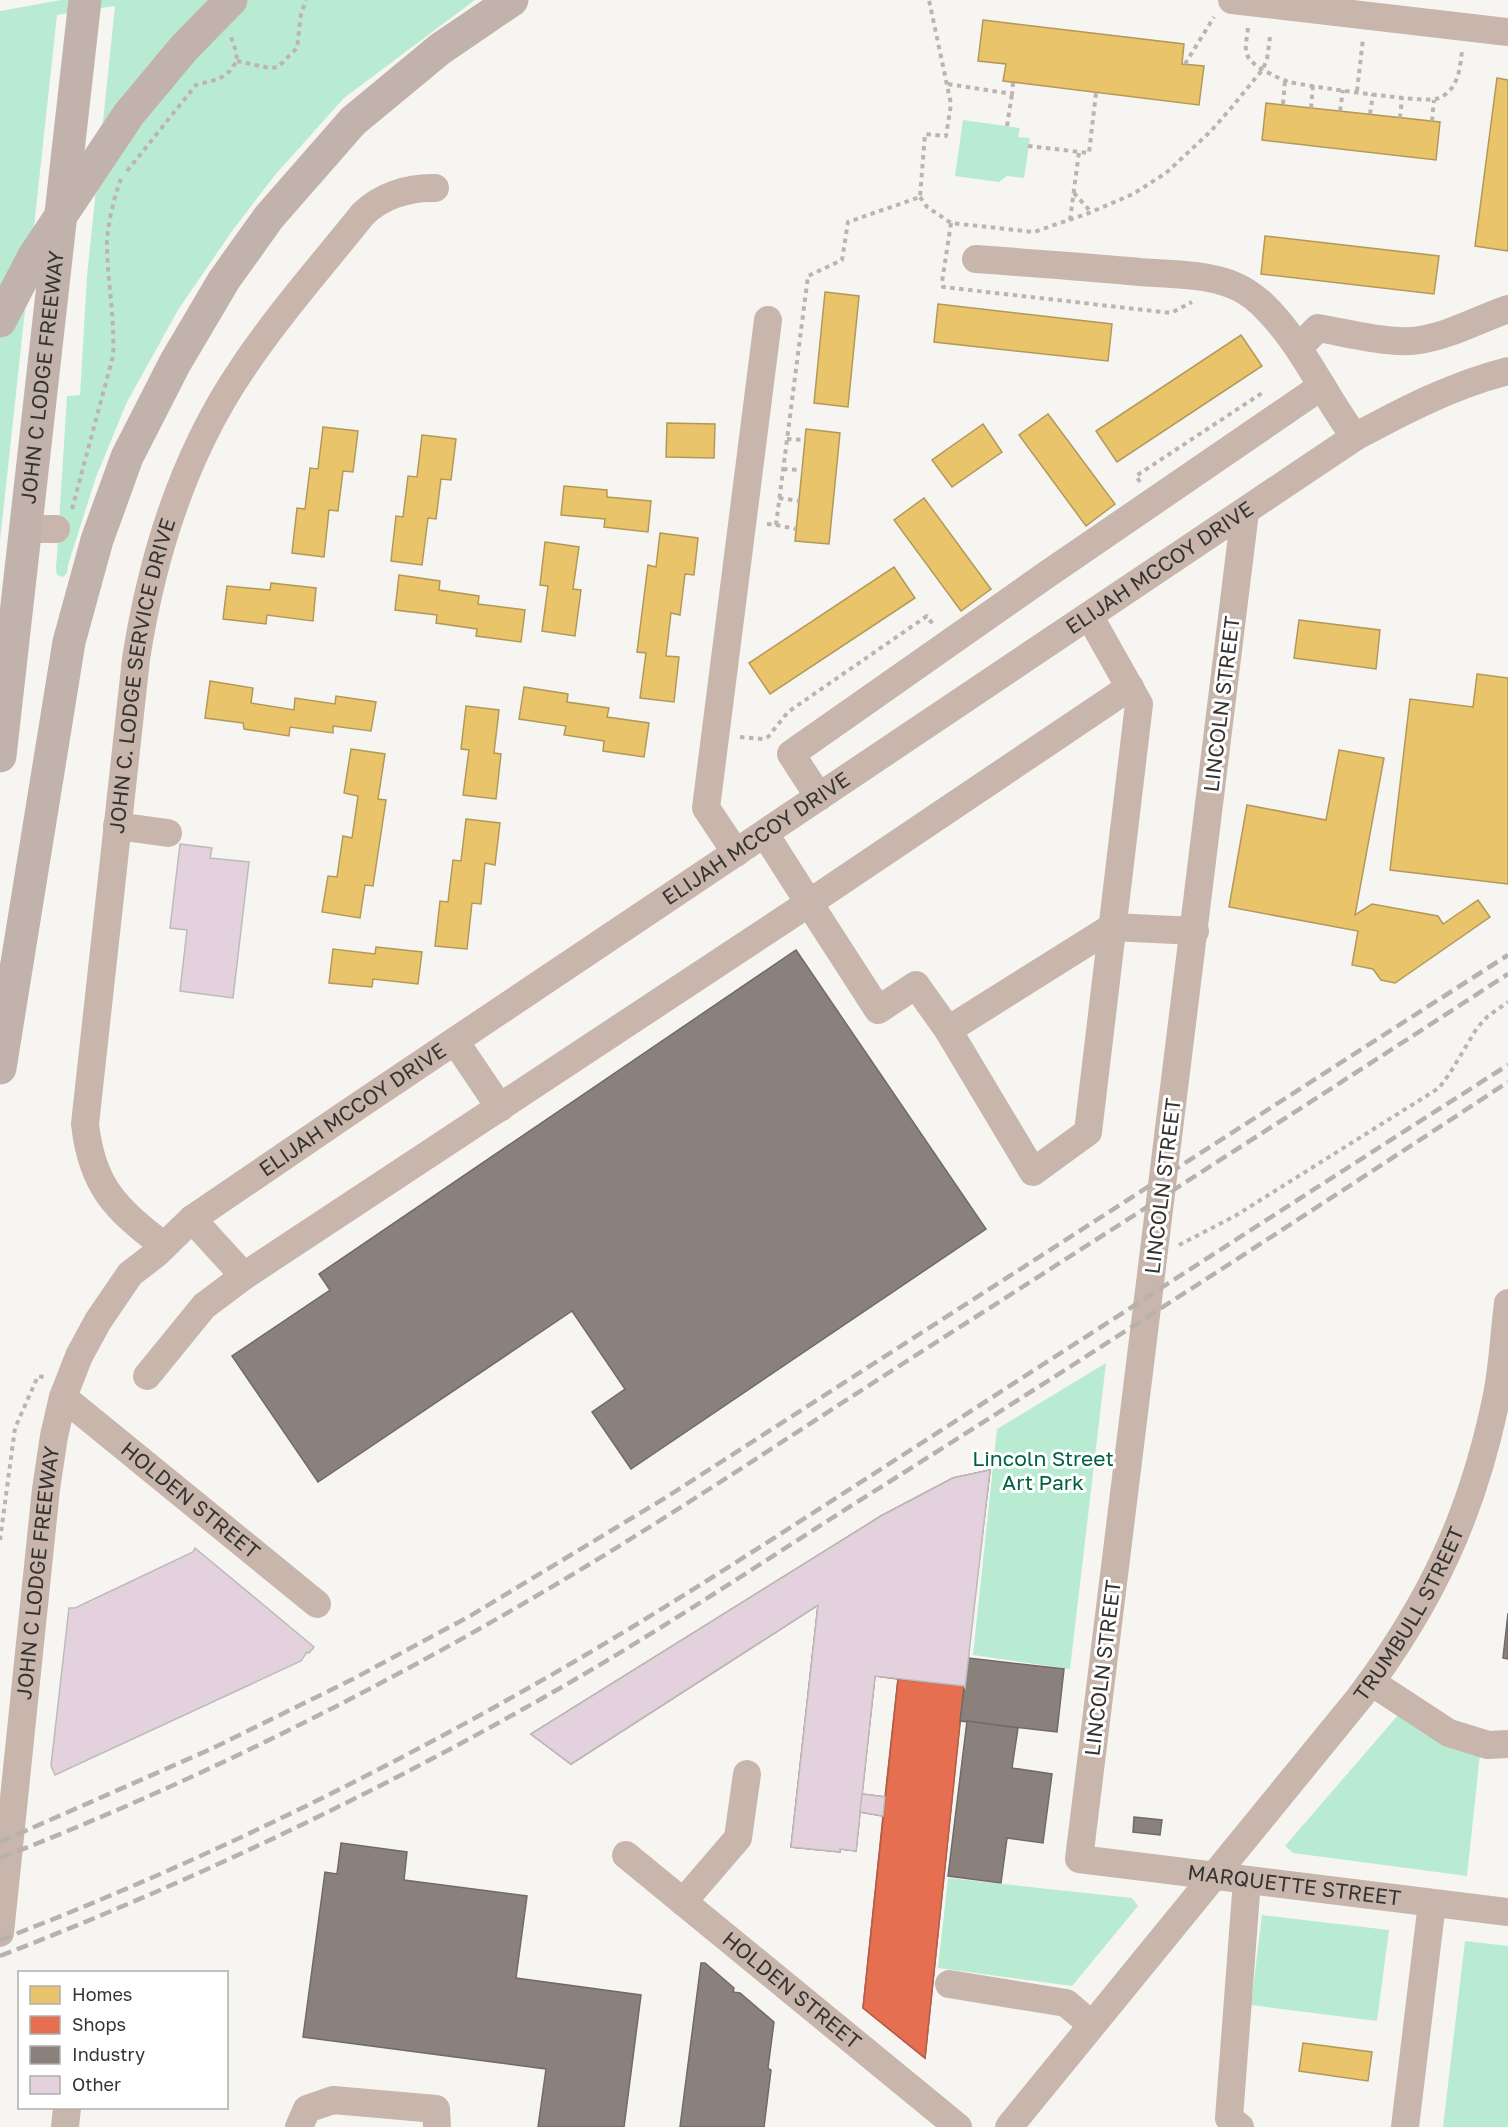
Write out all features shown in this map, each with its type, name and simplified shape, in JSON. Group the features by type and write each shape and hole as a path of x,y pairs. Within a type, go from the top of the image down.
{"highway":[{"path":"0,321 34,256 129,114 184,48 231,0"},
{"path":"0,1068 69,642 64,535 97,540 127,457 169,374 224,280 269,217 353,121 440,49 512,0"},
{"name":"JOHN C LODGE FREEWAY","path":"0,756 64,535 84,14"}],"street":[{"path":"1232,12 1508,32"},
{"name":"JOHN C. LODGE SERVICE DRIVE","path":"164,1246 126,1216 106,1191 92,1162 85,1124 136,658 145,605 158,551 197,449 222,400 261,341 363,214 376,202 412,189 435,188"},
{"path":"976,259 1215,280 1236,286 1259,301 1299,347 1339,415 1355,437"},
{"path":"1299,347 1318,328 1398,341 1418,341 1441,335 1508,309"},
{"path":"736,853 706,808 768,320"},
{"name":"ELIJAH MCCOY DRIVE","path":"164,1246 192,1219 1355,437 1437,395 1480,378 1508,371"},
{"path":"819,796 791,754 1049,573 1322,386"},
{"name":"LINCOLN STREET","path":"1079,1859 1155,1258 1245,513"},
{"path":"765,834 878,1010 916,985 948,1030 1033,1172 1088,1132 1139,704 1090,617"},
{"path":"147,1376 204,1306 244,1276 809,903 1130,687"},
{"path":"117,826 168,833"},
{"path":"948,1030 1112,927 1195,931"},
{"path":"455,1041 500,1108"},
{"path":"192,1219 244,1276"},
{"name":"JOHN C LODGE FREEWAY","path":"0,1934 46,1490 54,1436 63,1397 79,1356 121,1286 130,1274 164,1246"},
{"name":"TRUMBULL STREET","path":"1214,1876 1371,1682 1401,1640 1427,1596 1461,1522 1482,1458 1497,1393 1508,1304"},
{"name":"HOLDEN STREET","path":"63,1397 317,1604"},
{"path":"1371,1682 1449,1733 1488,1745 1508,1744"},
{"path":"683,1902 738,1838 747,1774"},
{"name":"HOLDEN STREET","path":"626,1856 958,2127"},
{"name":"MARQUETTE STREET","path":"1079,1859 1508,1912"},
{"path":"1009,2127 1214,1876"},
{"path":"1240,2127 1229,2118 1247,1880"},
{"path":"1405,2127 1432,1903"},
{"path":"949,1984 1066,2003 1092,2025"},
{"path":"300,2127 307,2109 333,2100 436,2109 437,2127"},
{"path":"65,2127 67,2109"}],"path":[{"path":"237,61 269,68 278,67 297,48 301,14 306,0"},
{"path":"929,0 951,104 946,136 925,134 920,197 927,207 951,224 1034,232 1133,194 1166,173 1211,131 1263,69 1270,37"},
{"path":"1185,64 1232,12 1245,50 1252,62 1285,80 1357,92 1434,100 1447,93 1460,76 1463,46"},
{"path":"64,535 113,357 115,335 107,246 116,191 121,178 196,85 219,79 230,71 237,61 233,40 227,32"},
{"path":"1357,92 1364,36"},
{"path":"1283,104 1285,80"},
{"path":"1007,126 1013,82"},
{"path":"948,84 1012,94"},
{"path":"1311,108 1313,86"},
{"path":"1340,111 1343,90"},
{"path":"1028,146 1089,153 1096,93"},
{"path":"1370,114 1373,94"},
{"path":"1400,118 1402,98"},
{"path":"1432,121 1434,100"},
{"path":"1070,220 1079,152"},
{"path":"1074,192 1091,212"},
{"path":"776,525 808,276 842,260 848,222 920,197"},
{"path":"951,224 943,287 1171,313 1201,298"},
{"path":"787,439 805,440"},
{"path":"783,469 802,471"},
{"path":"779,498 799,501"},
{"path":"742,520 796,529"},
{"path":"715,735 763,739 768,737 788,712 927,616 938,632"},
{"path":"1155,1258 1235,1216 1439,1088 1478,1028 1494,1011 1508,1002"},
{"path":"0,1540 15,1428 38,1376"}],"green space":[{"path":"61,0 475,0 344,98 275,175 232,231 178,310 127,402 96,477 67,573 63,577 57,575 56,569 67,396 80,395 87,276 115,6 57,15 0,541 0,11"},
{"path":"963,120 1020,128 1018,137 1030,138 1024,178 1007,176 999,182 955,176"},
{"name":"Lincoln Street Art Park","path":"1106,1363 1070,1669 973,1655 997,1429"},
{"path":"1399,1714 1480,1754 1467,1876 1293,1853 1285,1846"},
{"path":"948,1878 1132,1898 1138,1906 1072,1986 938,1968"},
{"path":"1262,1915 1389,1930 1377,2021 1251,2005"},
{"path":"1465,1941 1508,1946 1508,2127 1443,2127"}],"building: Homes":[{"path":"983,20 1184,44 1182,64 1204,66 1199,105 1003,81 1006,64 978,61"},
{"path":"1497,78 1508,80 1508,251 1475,246"},
{"path":"1266,103 1440,122 1436,160 1262,140"},
{"path":"1265,236 1439,256 1434,294 1261,274"},
{"path":"825,292 859,296 848,407 814,403"},
{"path":"938,304 1112,324 1108,361 934,342"},
{"path":"1241,335 1262,366 1117,462 1096,431"},
{"path":"1048,414 1115,504 1086,526 1019,435"},
{"path":"667,423 715,424 714,458 666,457"},
{"path":"983,424 1002,452 952,487 932,460"},
{"path":"323,427 358,431 353,472 343,471 338,511 329,510 324,557 292,553 297,508 305,509 310,468 318,469"},
{"path":"806,429 840,433 829,544 795,541"},
{"path":"422,435 456,439 451,480 441,479 436,519 428,518 422,565 391,561 396,516 403,517 408,476 417,477"},
{"path":"564,486 607,490 607,497 651,501 648,532 604,527 605,519 561,515"},
{"path":"924,498 991,589 961,611 894,520"},
{"path":"660,533 698,538 694,575 685,574 680,615 671,613 666,656 679,657 674,702 640,698 646,653 637,652 648,565 656,567"},
{"path":"545,542 579,547 573,589 581,590 575,636 542,631 548,586 540,585"},
{"path":"894,567 915,598 770,694 749,663"},
{"path":"399,575 440,581 439,590 479,596 478,604 525,610 521,642 476,636 477,629 436,623 437,615 395,610"},
{"path":"271,583 316,588 313,621 267,615 266,624 223,619 227,586 270,590"},
{"path":"1299,620 1380,630 1376,669 1294,658"},
{"path":"1477,674 1508,678 1508,884 1390,870 1410,699 1473,707"},
{"path":"210,681 253,688 251,703 294,710 295,698 335,704 336,696 376,702 371,731 333,726 333,733 290,727 289,736 244,729 243,723 205,718"},
{"path":"524,687 568,694 567,702 609,708 607,717 649,723 644,757 603,751 604,741 564,735 566,726 519,719"},
{"path":"466,706 499,710 494,753 501,754 496,799 463,795 469,750 461,749"},
{"path":"351,749 385,754 378,799 386,800 373,886 365,885 360,918 322,912 328,876 337,877 343,836 352,838 358,796 344,793"},
{"path":"1339,750 1384,758 1355,915 1372,904 1438,916 1443,924 1478,900 1490,917 1395,983 1381,980 1373,969 1352,965 1358,931 1229,907 1247,805 1326,820"},
{"path":"466,819 500,823 495,865 485,863 481,904 472,903 467,949 435,946 440,901 448,902 453,860 461,861"},
{"path":"376,947 422,952 418,984 373,979 372,987 329,983 333,949 375,954"},
{"path":"1303,2043 1372,2052 1368,2081 1299,2071"}],"building: Shops":[{"path":"990,1470 960,1721 925,2058 863,2008 883,1816 860,1812 856,1851 840,1849 840,1852 791,1847 818,1605 571,1764 531,1734 881,1516 953,1478","holes":["875,1676 898,1679 885,1797 862,1794"]},
{"path":"898,1679 964,1686 925,2058 863,2008"}],"building: Industry":[{"path":"796,950 986,1229 631,1469 592,1412 625,1389 572,1311 318,1482 232,1356 330,1290 319,1274"},
{"path":"1508,1613 1508,1659 1503,1658"},
{"path":"968,1658 1064,1669 1057,1732 960,1721"},
{"path":"967,1721 1018,1728 1012,1768 1052,1774 1043,1843 1007,1838 1001,1883 948,1876"},
{"path":"1134,1817 1162,1820 1160,1835 1133,1832"},
{"path":"341,1843 407,1852 404,1880 527,1896 516,1978 641,1995 624,2127 538,2127 546,2069 303,2037 325,1872 337,1874"},
{"path":"701,1963 705,1963 734,1988 733,1992 740,1993 774,2022 764,2127 680,2127"}],"building: Other":[{"path":"180,844 212,848 210,858 249,862 233,998 180,991 187,930 170,928"},
{"path":"990,1470 965,1688 964,1686 875,1676 856,1851 840,1849 840,1852 791,1847 818,1605 571,1764 531,1734 881,1516 953,1478"},
{"path":"195,1548 314,1647 301,1661 55,1775 51,1766 69,1608 75,1608 193,1552"},
{"path":"862,1794 885,1797 883,1816 860,1812"}],"railway":[{"path":"0,1842 211,1749 353,1679 470,1616 665,1498 1508,955"},
{"path":"0,1858 148,1796 294,1728 506,1614 690,1502 1508,974"},
{"path":"0,1940 140,1883 278,1820 413,1751 546,1678 646,1619 744,1557 1508,1065"},
{"path":"0,1956 144,1897 286,1832 425,1762 562,1687 686,1612 1508,1082"}]}
